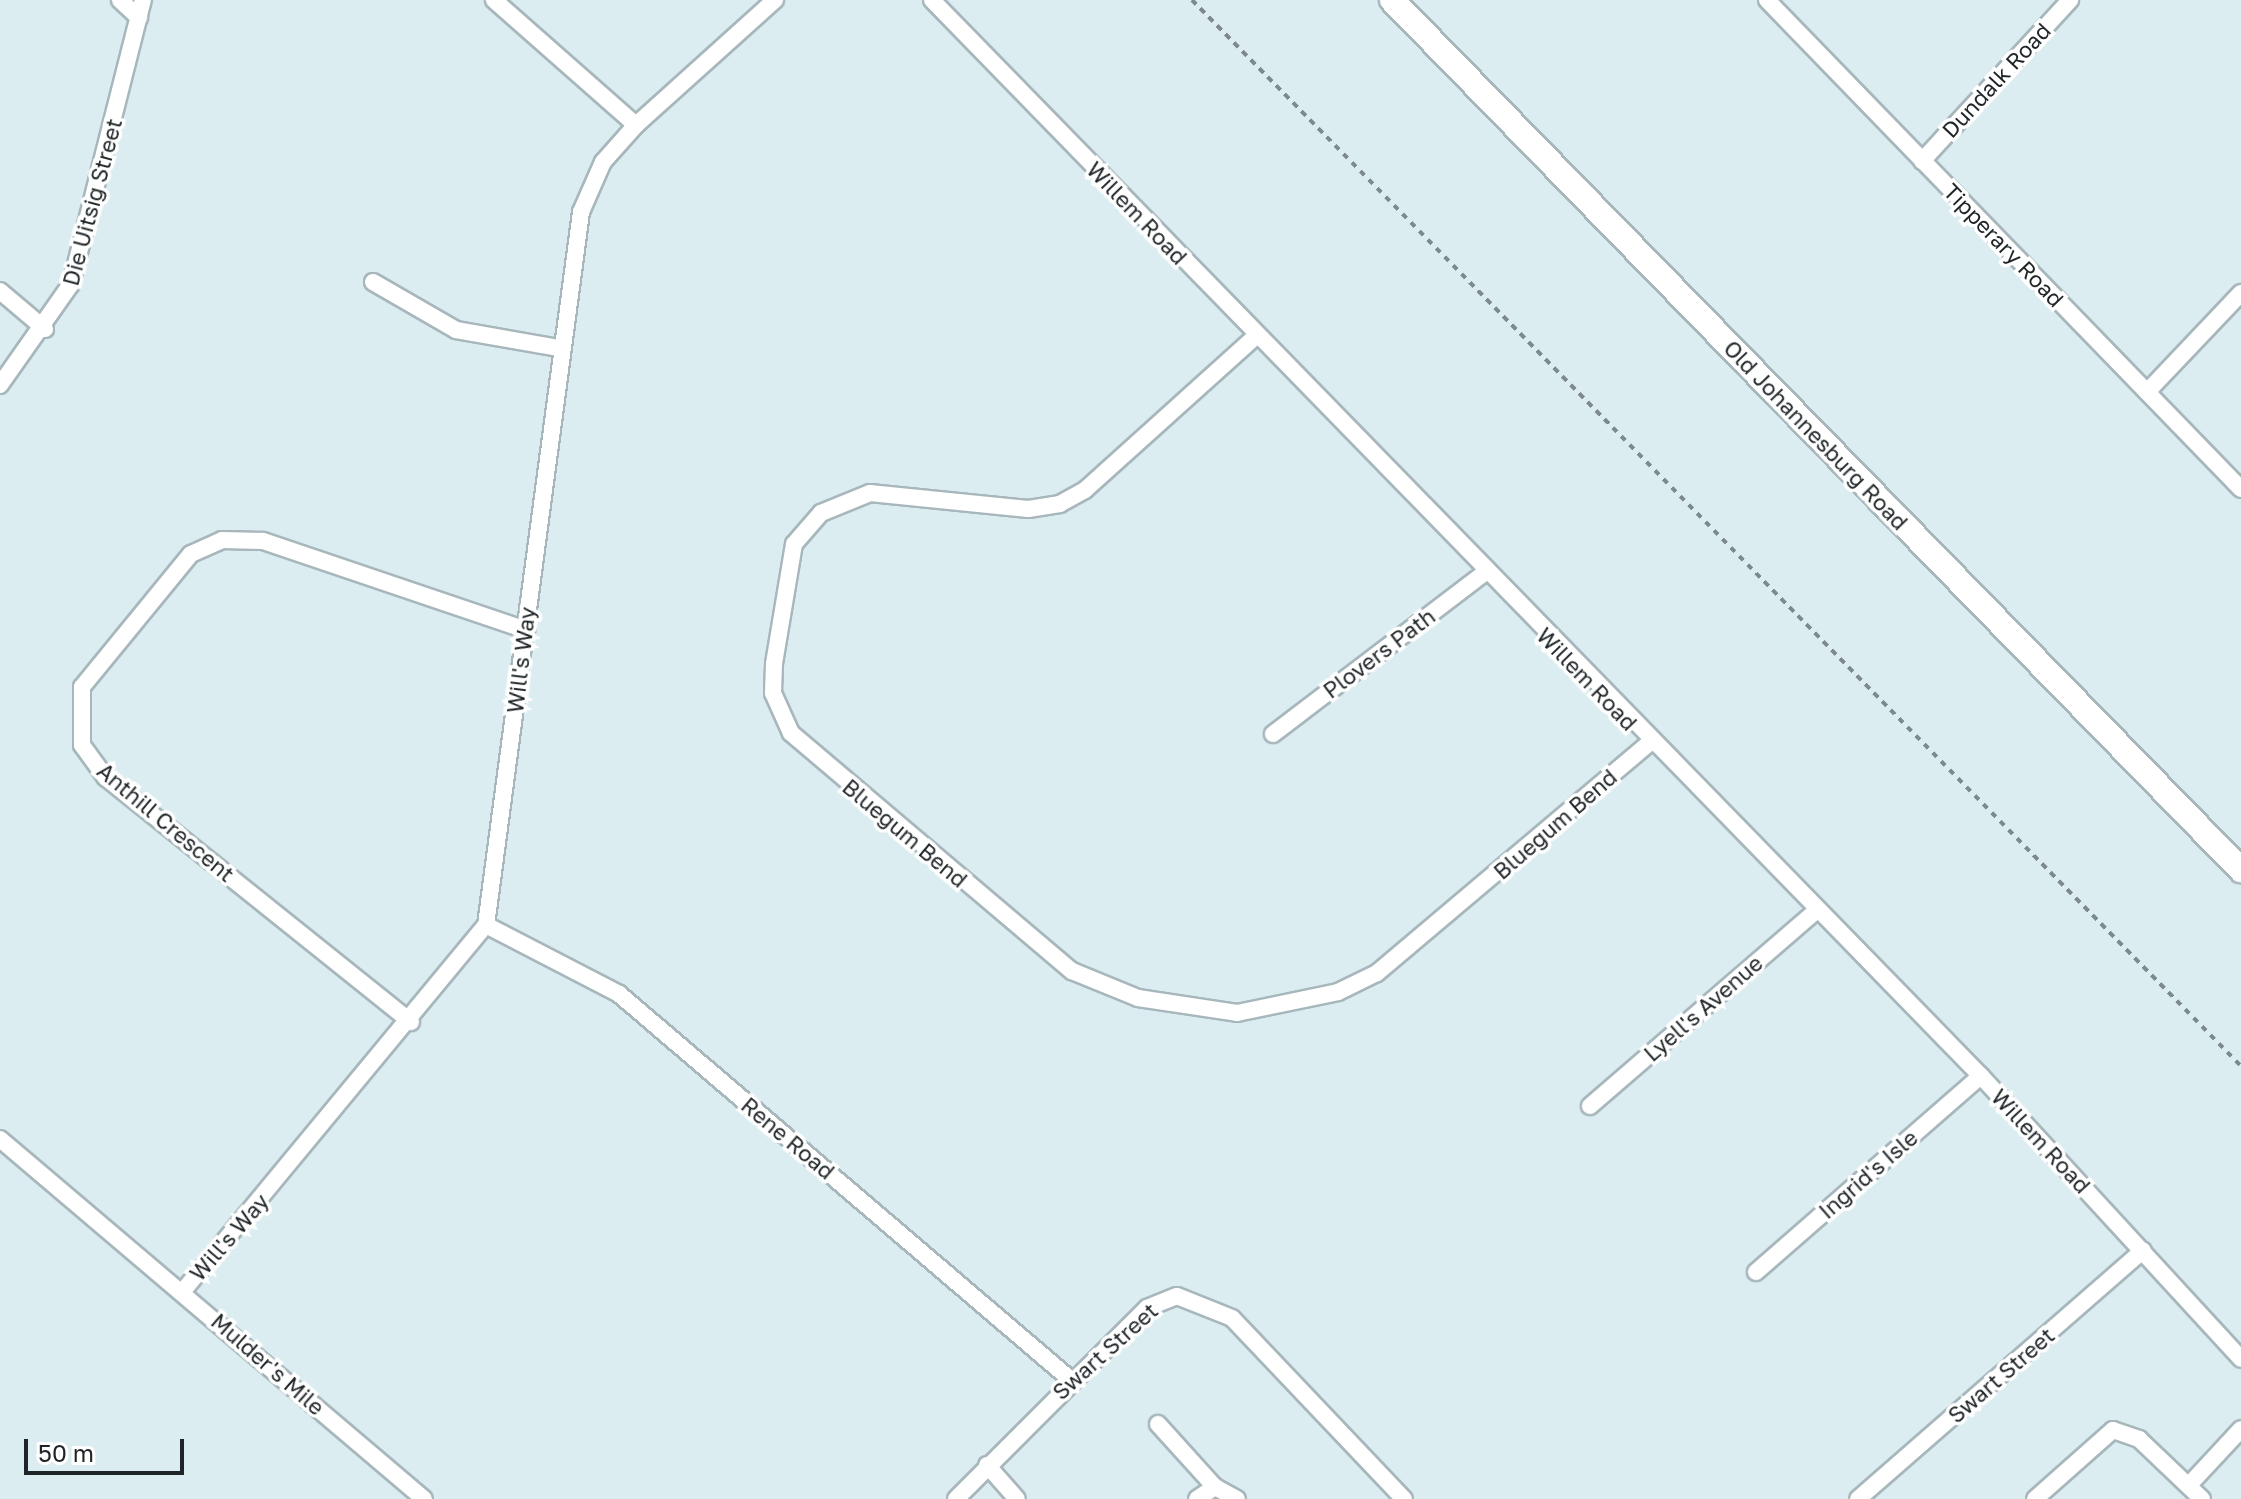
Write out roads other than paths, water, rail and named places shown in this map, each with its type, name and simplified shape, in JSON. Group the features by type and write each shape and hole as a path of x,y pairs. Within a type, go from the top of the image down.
{"main road":[{"name":"Old Johannesburg Road","path":"1392,0 2241,870"}],"street":[{"path":"120,0 139,18"},
{"name":"Die Uitsig Street","path":"0,385 45,329 78,265 143,0"},
{"path":"494,0 636,125"},
{"name":"Will's Way","path":"183,1291 411,1022 486,925 526,630 559,348 581,212 603,162 636,125 775,0"},
{"name":"Willem Road","path":"932,0 1649,743 1981,1076 2241,1359"},
{"name":"Tipperary Road","path":"1767,0 2241,489"},
{"name":"Dundalk Road","path":"1922,161 2070,0"},
{"path":"373,282 456,330 559,348"},
{"path":"0,291 45,329"},
{"path":"2147,392 2241,293"},
{"name":"Bluegum Bend","path":"1256,336 1085,490 1060,504 1028,509 870,493 814,518 794,544 774,664 773,693 791,733 1072,971 1138,998 1237,1013 1338,992 1377,973 1649,743"},
{"name":"Anthill Crescent","path":"411,1022 106,778 82,745 82,687 191,554 222,540 263,541 526,630"},
{"name":"Plovers Path","path":"1273,734 1486,572"},
{"name":"Lyell's Avenue","path":"1590,1106 1816,911"},
{"name":"Rene Road","path":"486,925 619,994 1071,1380"},
{"name":"Ingrid's Isle","path":"1756,1272 1981,1076"},
{"name":"Mulder's Mile","path":"0,1139 183,1291 424,1499"},
{"name":"Swart Street","path":"1858,1499 2143,1250"},
{"name":"Swart Street","path":"956,1499 1071,1380 1147,1308 1169,1297 1196,1299 1232,1318 1404,1499"},
{"path":"1158,1424 1215,1487 1237,1499"},
{"path":"2189,1485 2241,1429"},
{"path":"2035,1499 2113,1430 2139,1439 2202,1499"},
{"path":"987,1465 1017,1499"},
{"path":"1197,1499 1215,1487"}]}
